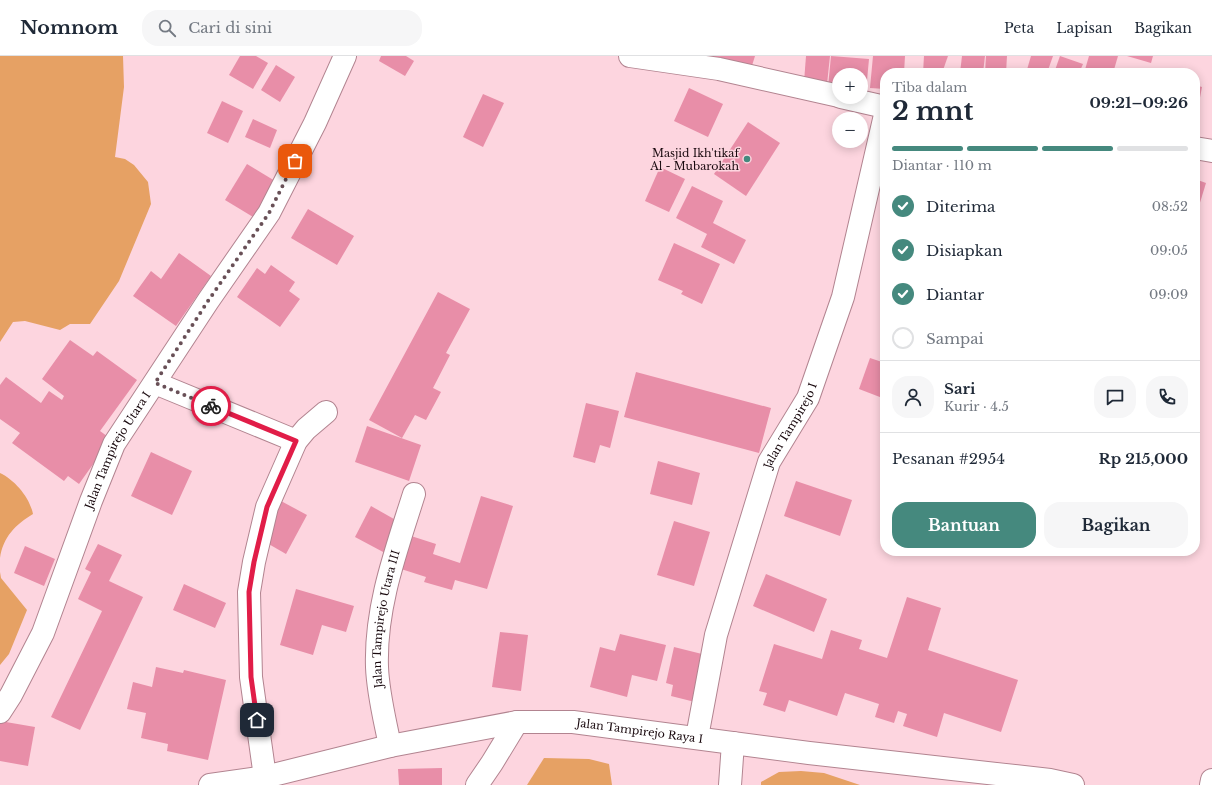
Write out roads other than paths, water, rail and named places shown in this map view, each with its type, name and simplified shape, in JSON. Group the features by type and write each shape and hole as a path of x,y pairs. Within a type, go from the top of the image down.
{"street":[{"name":"Jalan Tampirejo Utara I","path":"0,712 11,695 43,633 82,523 114,444 208,301 269,213 315,123 345,56"},
{"path":"630,56 668,59 719,69 832,95"},
{"path":"868,103 880,106"},
{"name":"Jalan Tampirejo I","path":"696,737 716,635 769,462 808,398 843,297 880,137"},
{"path":"155,383 296,441"},
{"path":"265,777 251,677 249,592 254,562 267,507 296,441 306,429 326,412"},
{"name":"Jalan Tampirejo Utara III","path":"390,746 377,666 379,631 385,587 414,494"},
{"path":"477,785 517,722"},
{"name":"Jalan Tampirejo Raya I","path":"210,785 265,777 390,746 517,722 573,722 733,743 1050,780 1073,785"},
{"path":"730,785 733,743"},
{"path":"1211,785 1212,780"}],"place":[{"name":"Masjid Ikh'tikaf Al - Mubarokah","path":"747,159"}]}
